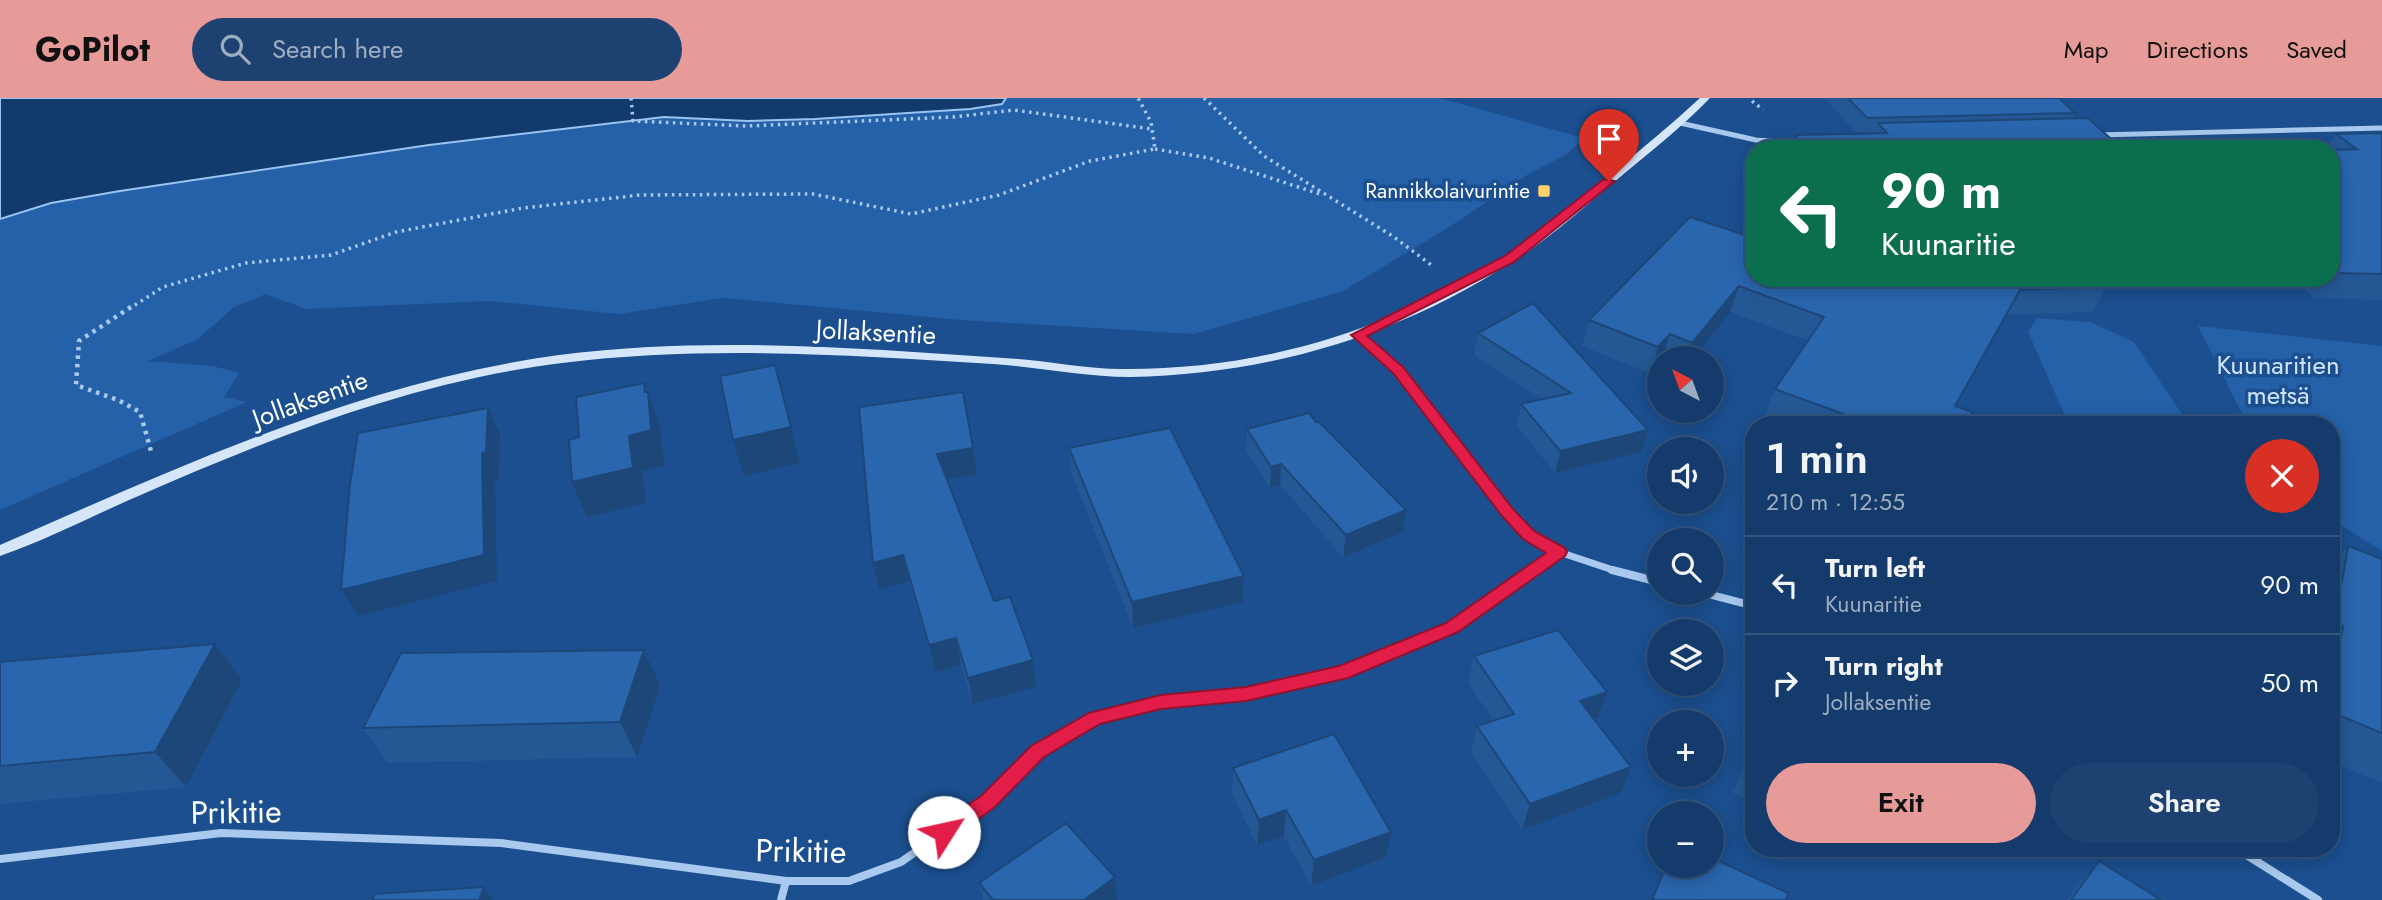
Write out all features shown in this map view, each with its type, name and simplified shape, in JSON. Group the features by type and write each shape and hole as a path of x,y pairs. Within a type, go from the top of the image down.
{"main road":[{"name":"Jollaksentie","path":"0,551 182,472 312,421 467,373 558,359 648,350 812,351 1006,361 1124,373 1200,368 1275,357 1358,335 1509,259 1680,123 1705,98"}],"street":[{"path":"1680,123 1752,140"},
{"path":"2090,135 2382,128"},
{"path":"1358,335 1398,370 1528,535 1559,552 1603,568 1647,579"},
{"name":"Prikitie","path":"0,859 221,833 501,843 786,881 849,881 901,862 988,802 1037,752 1095,718 1161,702 1246,694 1342,673 1452,627 1559,552"},
{"path":"1724,598 1745,604"},
{"path":"2250,857 2318,900"},
{"path":"781,900 786,881"}],"path":[{"path":"631,98 633,121 700,126 840,122 1014,110 1152,129"},
{"path":"1138,98 1152,122 1155,149"},
{"path":"1204,98 1264,156 1394,237 1435,268"},
{"path":"153,458 140,412 118,400 76,385 79,341 163,287 246,263 331,255 396,232 523,208 640,195 813,194 911,214 999,195 1090,161 1155,149 1209,158 1329,197"}],"green space":[{"path":"804,98 1439,98 1584,138 1567,154 1527,175 1446,229 1343,291 1194,334 961,320 723,298 618,314 490,301 306,309 266,294 234,307 198,339 148,361 213,366 239,373 224,397 247,402 0,510 0,219 51,203 120,191 429,145 664,117 748,121"},
{"path":"2037,318 2090,322 2134,342 2183,416 2065,416 2028,332"},
{"name":"Kuunaritien metsä","path":"2198,326 2382,346 2382,551 2340,525 2340,416 2243,416"}],"shaded area":[{"path":"0,98 1006,98 1002,104 970,109 815,119 748,121 664,117 429,145 120,191 51,203 0,219"}],"building":[{"path":"1848,98 2059,98 2075,113 1867,118"},
{"path":"2088,118 2112,140 1797,140 1796,135 1887,133 1878,123"},
{"path":"2382,133 2382,274 2340,273 2340,150 2357,149 2336,134"},
{"path":"1690,217 1745,235 1745,287 2107,287 2020,290 1955,406 1972,412 1970,416 1848,416 1775,389 1824,317 1739,286 1692,343 1670,334 1659,346 1589,320"},
{"path":"1533,303 1648,430 1560,451 1521,404 1571,393 1478,333"},
{"path":"775,365 791,427 733,440 720,376"},
{"path":"644,383 645,392 648,392 651,430 629,436 633,468 572,482 569,440 579,437 576,397"},
{"path":"963,392 973,448 937,454 994,601 1010,597 1033,660 968,678 956,638 929,645 903,555 873,563 859,407"},
{"path":"488,408 486,452 482,453 484,555 341,590 350,484 358,433"},
{"path":"1309,413 1406,510 1346,535 1281,464 1271,467 1247,429"},
{"path":"1170,428 1244,576 1132,602 1069,448"},
{"path":"2348,546 2382,559 2382,733 2340,716 2340,645 2343,626 2340,625 2340,593"},
{"path":"1558,630 1607,692 1580,701 1631,767 1530,804 1477,726 1514,714 1474,656"},
{"path":"215,644 155,752 0,766 0,662"},
{"path":"644,650 620,722 363,728 401,653"},
{"path":"1334,734 1391,832 1314,860 1286,810 1259,820 1233,768"},
{"path":"1066,823 1115,877 1084,900 993,900 979,883"},
{"path":"2099,861 2161,900 2071,900"},
{"path":"1724,864 1788,893 1786,900 1652,900 1661,878 1724,878"},
{"path":"484,887 479,900 372,900 375,894"}],"place":[{"name":"Rannikkolaivurintie","path":"1544,191"}],"route":[{"path":"944,832 988,802 1037,752 1095,718 1161,702 1246,694 1342,673 1452,627 1559,552 1528,535 1480,479 1398,370 1358,335 1509,259 1609,181"}]}
